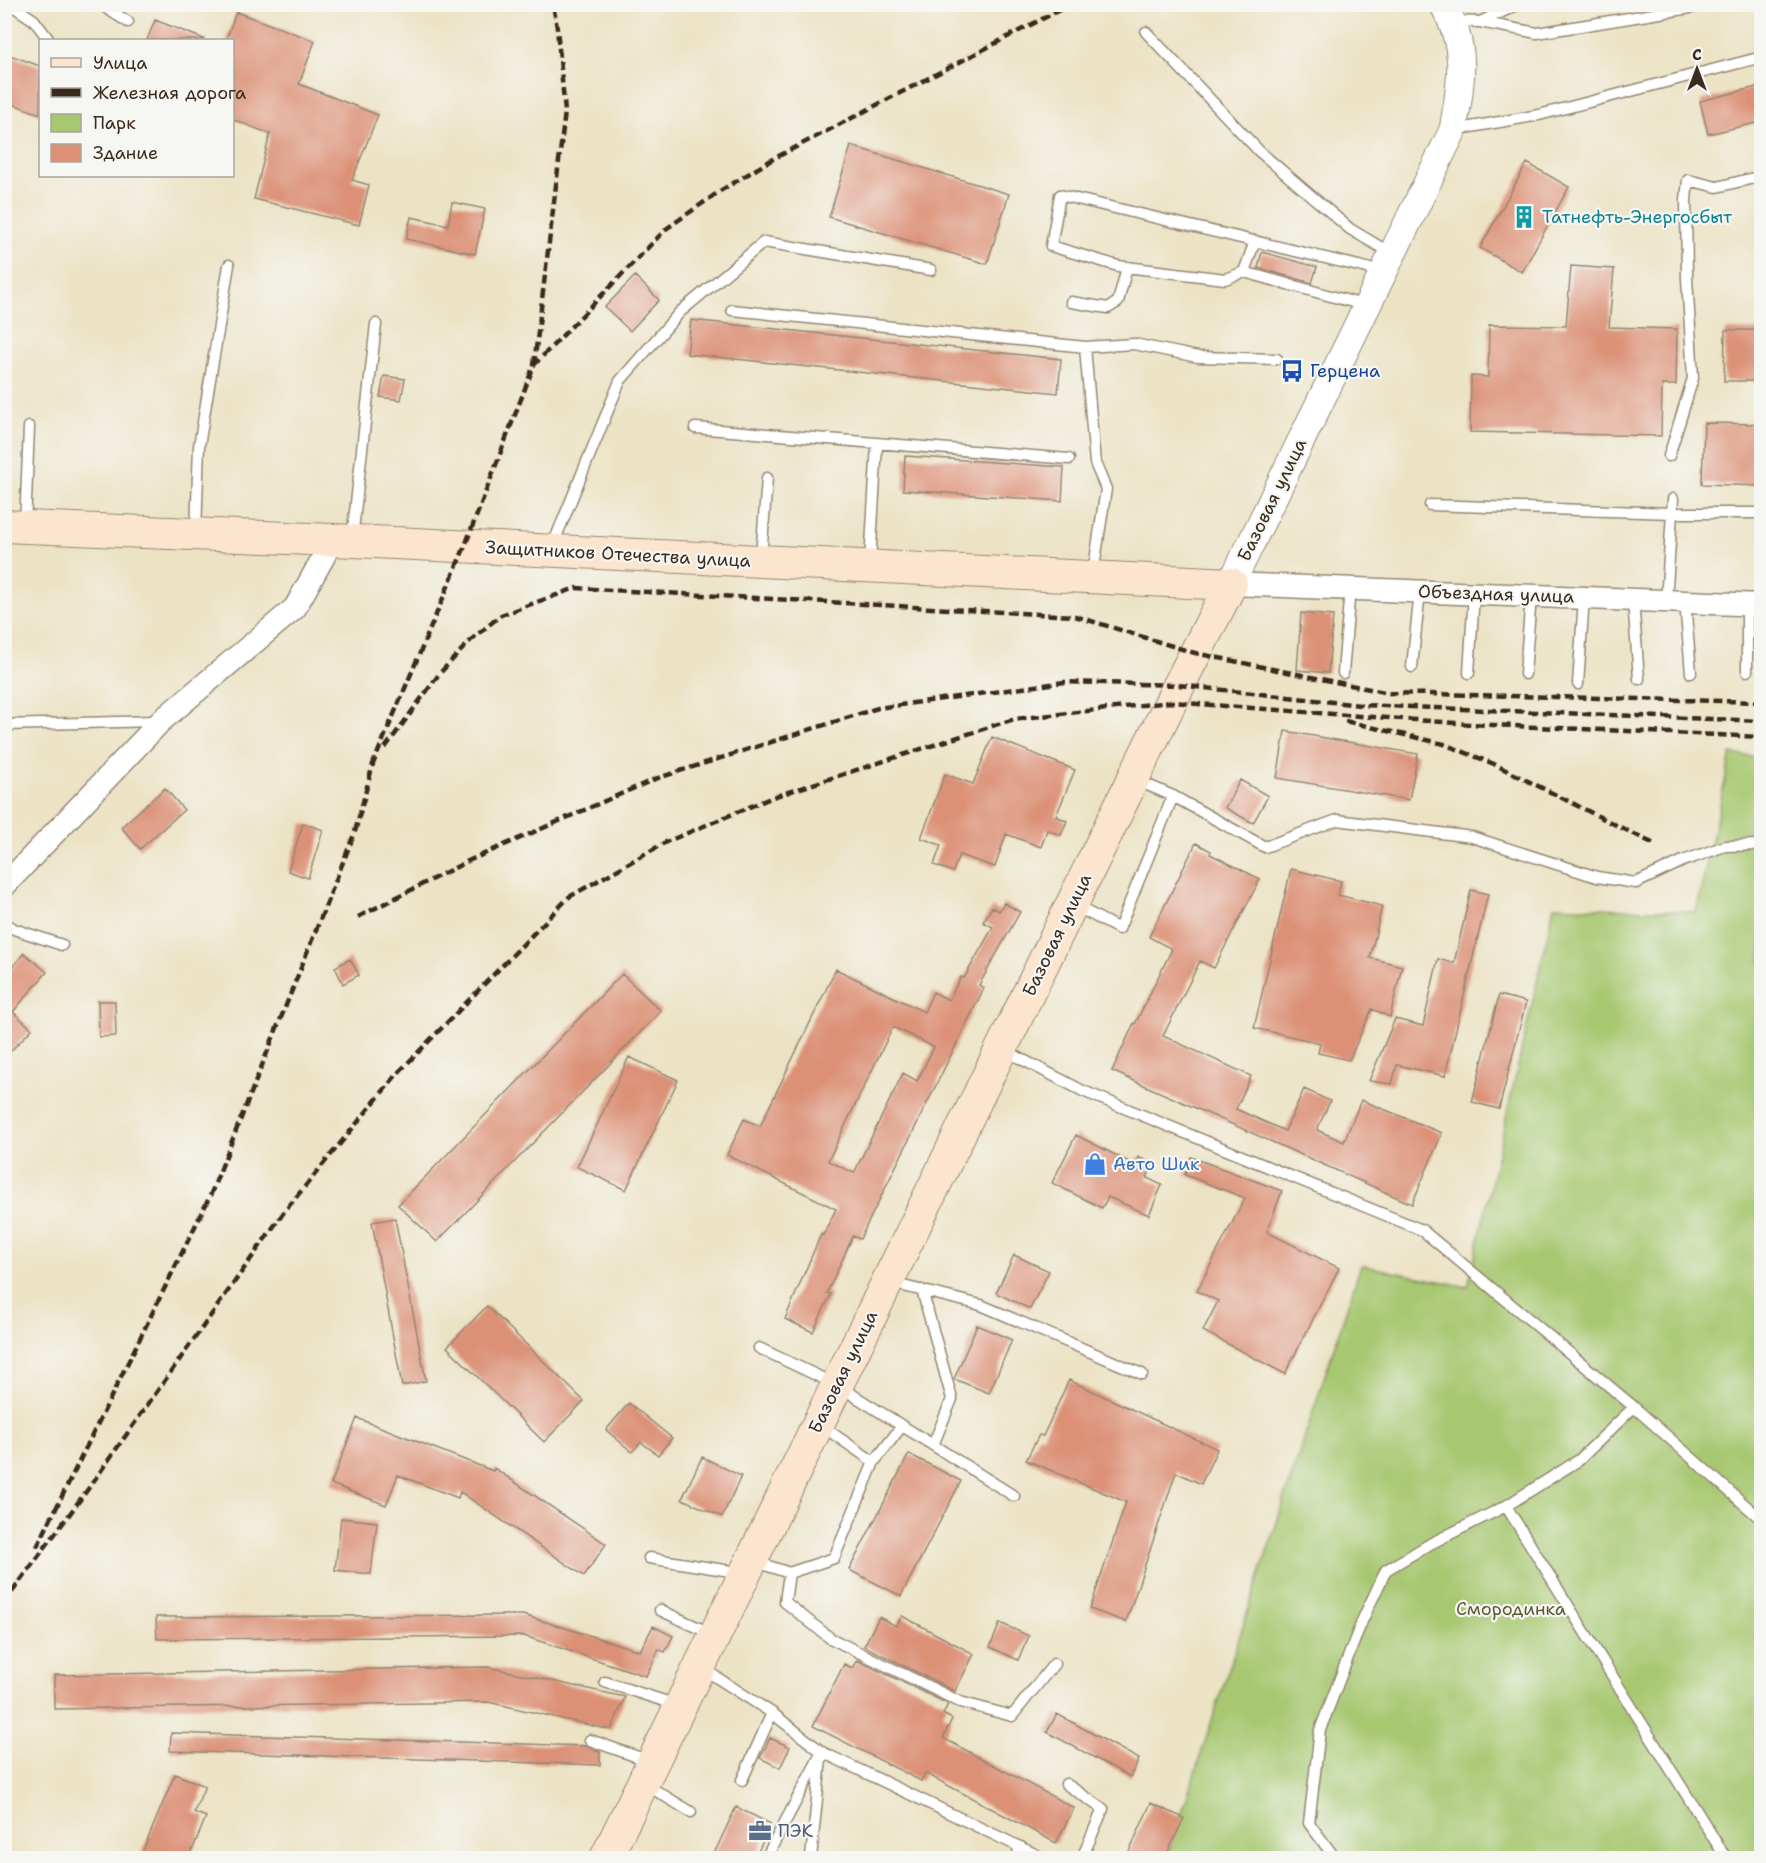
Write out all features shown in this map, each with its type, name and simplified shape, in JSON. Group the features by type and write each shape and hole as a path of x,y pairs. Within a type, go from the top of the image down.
{"main road":[{"name":"Защитников Отечества улица","path":"15,527 551,550 1231,584"},
{"name":"Базовая улица","path":"606,1858 1133,779 1231,584"}],"street":[{"name":"Базовая улица","path":"1231,584 1453,130 1461,85 1462,58 1448,13"},
{"path":"4,886 161,721 295,608 342,541"},
{"name":"Объездная улица","path":"1231,584 1754,605"}],"lane":[{"path":"10,4 34,20 48,39"},
{"path":"99,4 128,22"},
{"path":"1480,22 1519,4"},
{"path":"1448,13 1537,33 1714,4"},
{"path":"1146,32 1260,152 1388,263"},
{"path":"1453,130 1539,115 1761,57"},
{"path":"1669,456 1693,378 1687,267 1688,180 1717,187 1761,176"},
{"path":"1367,306 1244,272 1225,279 1118,266 1051,246 1060,195 1255,241 1388,263"},
{"path":"1244,272 1255,241"},
{"path":"551,550 620,381 680,312 764,242 931,270"},
{"path":"196,534 199,446 229,265"},
{"path":"1071,302 1108,308 1118,302 1127,267"},
{"path":"732,310 1084,347 1134,344 1198,357 1277,358"},
{"path":"342,541 376,324"},
{"path":"1084,347 1095,463 1107,489 1093,577"},
{"path":"15,527 29,427"},
{"path":"695,428 1070,459"},
{"path":"870,566 877,444"},
{"path":"761,560 767,478"},
{"path":"1673,499 1676,602 1691,673"},
{"path":"1430,505 1672,513 1761,513"},
{"path":"1343,673 1350,588"},
{"path":"1412,668 1420,591"},
{"path":"1469,673 1474,593"},
{"path":"1525,674 1531,596"},
{"path":"1578,684 1584,598"},
{"path":"1633,600 1639,679"},
{"path":"1747,671 1754,605"},
{"path":"4,725 161,721"},
{"path":"1133,779 1173,796 1265,847 1337,820 1472,837 1597,877 1636,883 1683,861 1725,846 1761,845"},
{"path":"1072,905 1119,928 1173,796"},
{"path":"4,922 14,930 62,945"},
{"path":"1001,1049 1083,1091 1422,1230 1634,1407 1761,1521"},
{"path":"887,1282 981,1305 1142,1374"},
{"path":"922,1290 952,1399 933,1445"},
{"path":"759,1348 837,1384 1014,1496"},
{"path":"1335,1858 1309,1823 1320,1730 1362,1621 1386,1570 1430,1544 1506,1506 1579,1460 1634,1407"},
{"path":"818,1423 874,1462"},
{"path":"649,1558 789,1573 834,1558 874,1462 902,1426"},
{"path":"1506,1506 1726,1858"},
{"path":"789,1573 786,1602 830,1638 960,1702 1012,1716 1054,1664"},
{"path":"660,1610 715,1635"},
{"path":"699,1667 772,1713 822,1752 1043,1858"},
{"path":"605,1682 680,1706"},
{"path":"742,1780 772,1713"},
{"path":"590,1740 648,1772 691,1812"},
{"path":"766,1858 822,1752"},
{"path":"811,1858 822,1752"},
{"path":"1066,1784 1103,1809 1082,1858"},
{"path":"1016,1858 1021,1847"}],"green space":[{"name":"Смородинка","path":"1731,754 1761,758 1761,1858 1167,1858 1361,1265 1468,1287 1554,906 1696,912"}],"building":[{"path":"236,12 315,41 299,84 378,115 352,180 369,185 359,225 254,199 270,134 234,120 234,39 226,39"},
{"path":"155,20 204,39 147,39"},
{"path":"4,53 39,66 39,114 4,101"},
{"path":"1761,86 1761,122 1708,134 1700,101"},
{"path":"851,146 1009,194 987,264 829,217"},
{"name":"Татнефть-Энергосбыт","path":"1527,163 1569,187 1522,272 1480,248"},
{"path":"452,202 485,209 475,254 406,239 411,217 448,225"},
{"path":"1262,252 1317,267 1312,283 1258,268"},
{"path":"1571,266 1614,269 1609,327 1677,329 1676,385 1662,385 1661,436 1470,432 1471,376 1488,377 1489,325 1566,326"},
{"path":"635,276 659,300 630,331 605,307"},
{"path":"691,320 1061,359 1058,393 687,354"},
{"path":"1725,330 1761,330 1761,381 1724,381"},
{"path":"384,376 405,379 401,400 380,397"},
{"path":"1704,423 1761,424 1761,486 1702,484"},
{"path":"905,456 1064,467 1062,501 903,490"},
{"path":"1301,613 1333,616 1328,673 1297,670"},
{"path":"1285,731 1418,754 1409,800 1277,778"},
{"path":"992,737 1075,770 1056,816 1067,821 1061,835 1047,830 1041,847 1006,834 995,867 959,855 953,872 934,865 941,845 921,838 945,774 973,784"},
{"path":"1240,780 1268,796 1253,823 1225,808"},
{"path":"165,788 184,810 140,849 121,827"},
{"path":"303,823 323,830 308,878 288,871"},
{"path":"1196,843 1211,851 1210,854 1260,879 1214,968 1200,961 1163,1036 1251,1076 1236,1109 1285,1131 1304,1089 1330,1101 1317,1130 1344,1142 1361,1100 1442,1133 1412,1204 1112,1071 1172,949 1149,937"},
{"path":"1291,869 1341,881 1338,895 1382,906 1370,958 1402,966 1390,1017 1372,1009 1349,1060 1318,1053 1320,1043 1254,1028"},
{"path":"1471,890 1488,894 1445,1076 1397,1065 1392,1084 1369,1081 1395,1019 1423,1026 1438,959 1454,963"},
{"path":"1004,903 1020,912 979,985 984,988 860,1239 853,1236 827,1293 831,1294 813,1332 785,1319 821,1234 823,1235 836,1209 727,1155 744,1119 760,1126 836,969 924,1012 933,992 949,1000 993,927 983,922 992,907 999,911","holes":["893,1027 934,1047 917,1081 903,1073 854,1173 828,1161"]},
{"path":"24,953 47,972 13,1012 32,1029 4,1058 4,977"},
{"path":"350,959 359,975 343,984 335,967"},
{"path":"622,974 661,1011 437,1242 398,1205"},
{"path":"1499,995 1526,1002 1499,1109 1472,1102"},
{"path":"98,1001 115,1001 116,1036 99,1037"},
{"path":"629,1057 678,1080 626,1190 577,1167"},
{"path":"1076,1135 1135,1165 1138,1157 1153,1164 1147,1178 1162,1185 1149,1215 1108,1197 1102,1208 1052,1183"},
{"path":"1191,1157 1282,1191 1267,1232 1339,1268 1285,1374 1203,1331 1218,1301 1197,1291 1245,1198 1185,1175"},
{"path":"395,1218 426,1381 402,1386 372,1222"},
{"path":"1014,1255 1049,1271 1030,1309 996,1293"},
{"path":"487,1306 584,1401 544,1442 447,1347"},
{"path":"977,1325 1012,1340 989,1393 954,1379"},
{"path":"1069,1380 1217,1449 1201,1484 1176,1472 1126,1622 1090,1609 1126,1502 1026,1460 1039,1435 1043,1436"},
{"path":"629,1403 672,1438 658,1455 641,1442 632,1452 606,1430"},
{"path":"357,1418 493,1471 494,1468 606,1544 584,1576 460,1492 458,1498 398,1475 386,1505 331,1484"},
{"path":"909,1454 961,1481 901,1596 849,1570"},
{"path":"702,1457 741,1476 722,1517 682,1499"},
{"path":"341,1518 377,1522 371,1574 335,1570"},
{"path":"523,1615 640,1651 653,1626 673,1636 665,1652 659,1649 646,1676 524,1636 157,1639 156,1617"},
{"path":"902,1616 974,1654 955,1691 864,1646 879,1617 896,1626"},
{"path":"1000,1623 1029,1636 1018,1660 990,1647"},
{"path":"857,1660 948,1704 943,1714 952,1719 943,1738 1074,1808 1056,1843 925,1773 921,1781 813,1726 844,1664 852,1668"},
{"path":"488,1667 625,1697 611,1730 488,1702 54,1709 54,1675"},
{"path":"1057,1714 1139,1759 1130,1777 1047,1732"},
{"path":"171,1733 586,1746 600,1752 600,1765 170,1751"},
{"path":"770,1738 790,1747 780,1768 760,1758"},
{"path":"175,1774 205,1786 194,1812 206,1817 189,1858 140,1858"},
{"path":"1151,1803 1184,1818 1165,1858 1126,1858"},
{"path":"736,1807 771,1824 755,1858 712,1858"}],"railway":[{"path":"534,365 565,112 553,4"},
{"path":"37,1547 210,1196 355,832 373,764 465,546 534,365 666,229 720,191 773,159 1071,4"},
{"path":"385,748 440,673 471,640 501,615 576,588 1075,616 1195,653 1389,693 1762,702"},
{"path":"358,917 468,861 655,779 878,708 1065,682 1179,685 1360,705 1762,721"},
{"path":"4,1603 88,1489 284,1212 398,1073 569,897 666,842 773,797 1014,719 1171,702 1469,724 1762,737"},
{"path":"1345,721 1444,744 1494,764 1654,844"}],"place":[{"name":"Татнефть-Энергосбыт","path":"1524,217"},
{"name":"Герцена","path":"1292,371"},
{"name":"Авто Шик","path":"1095,1164"},
{"name":"ПЭК","path":"760,1831"}]}
